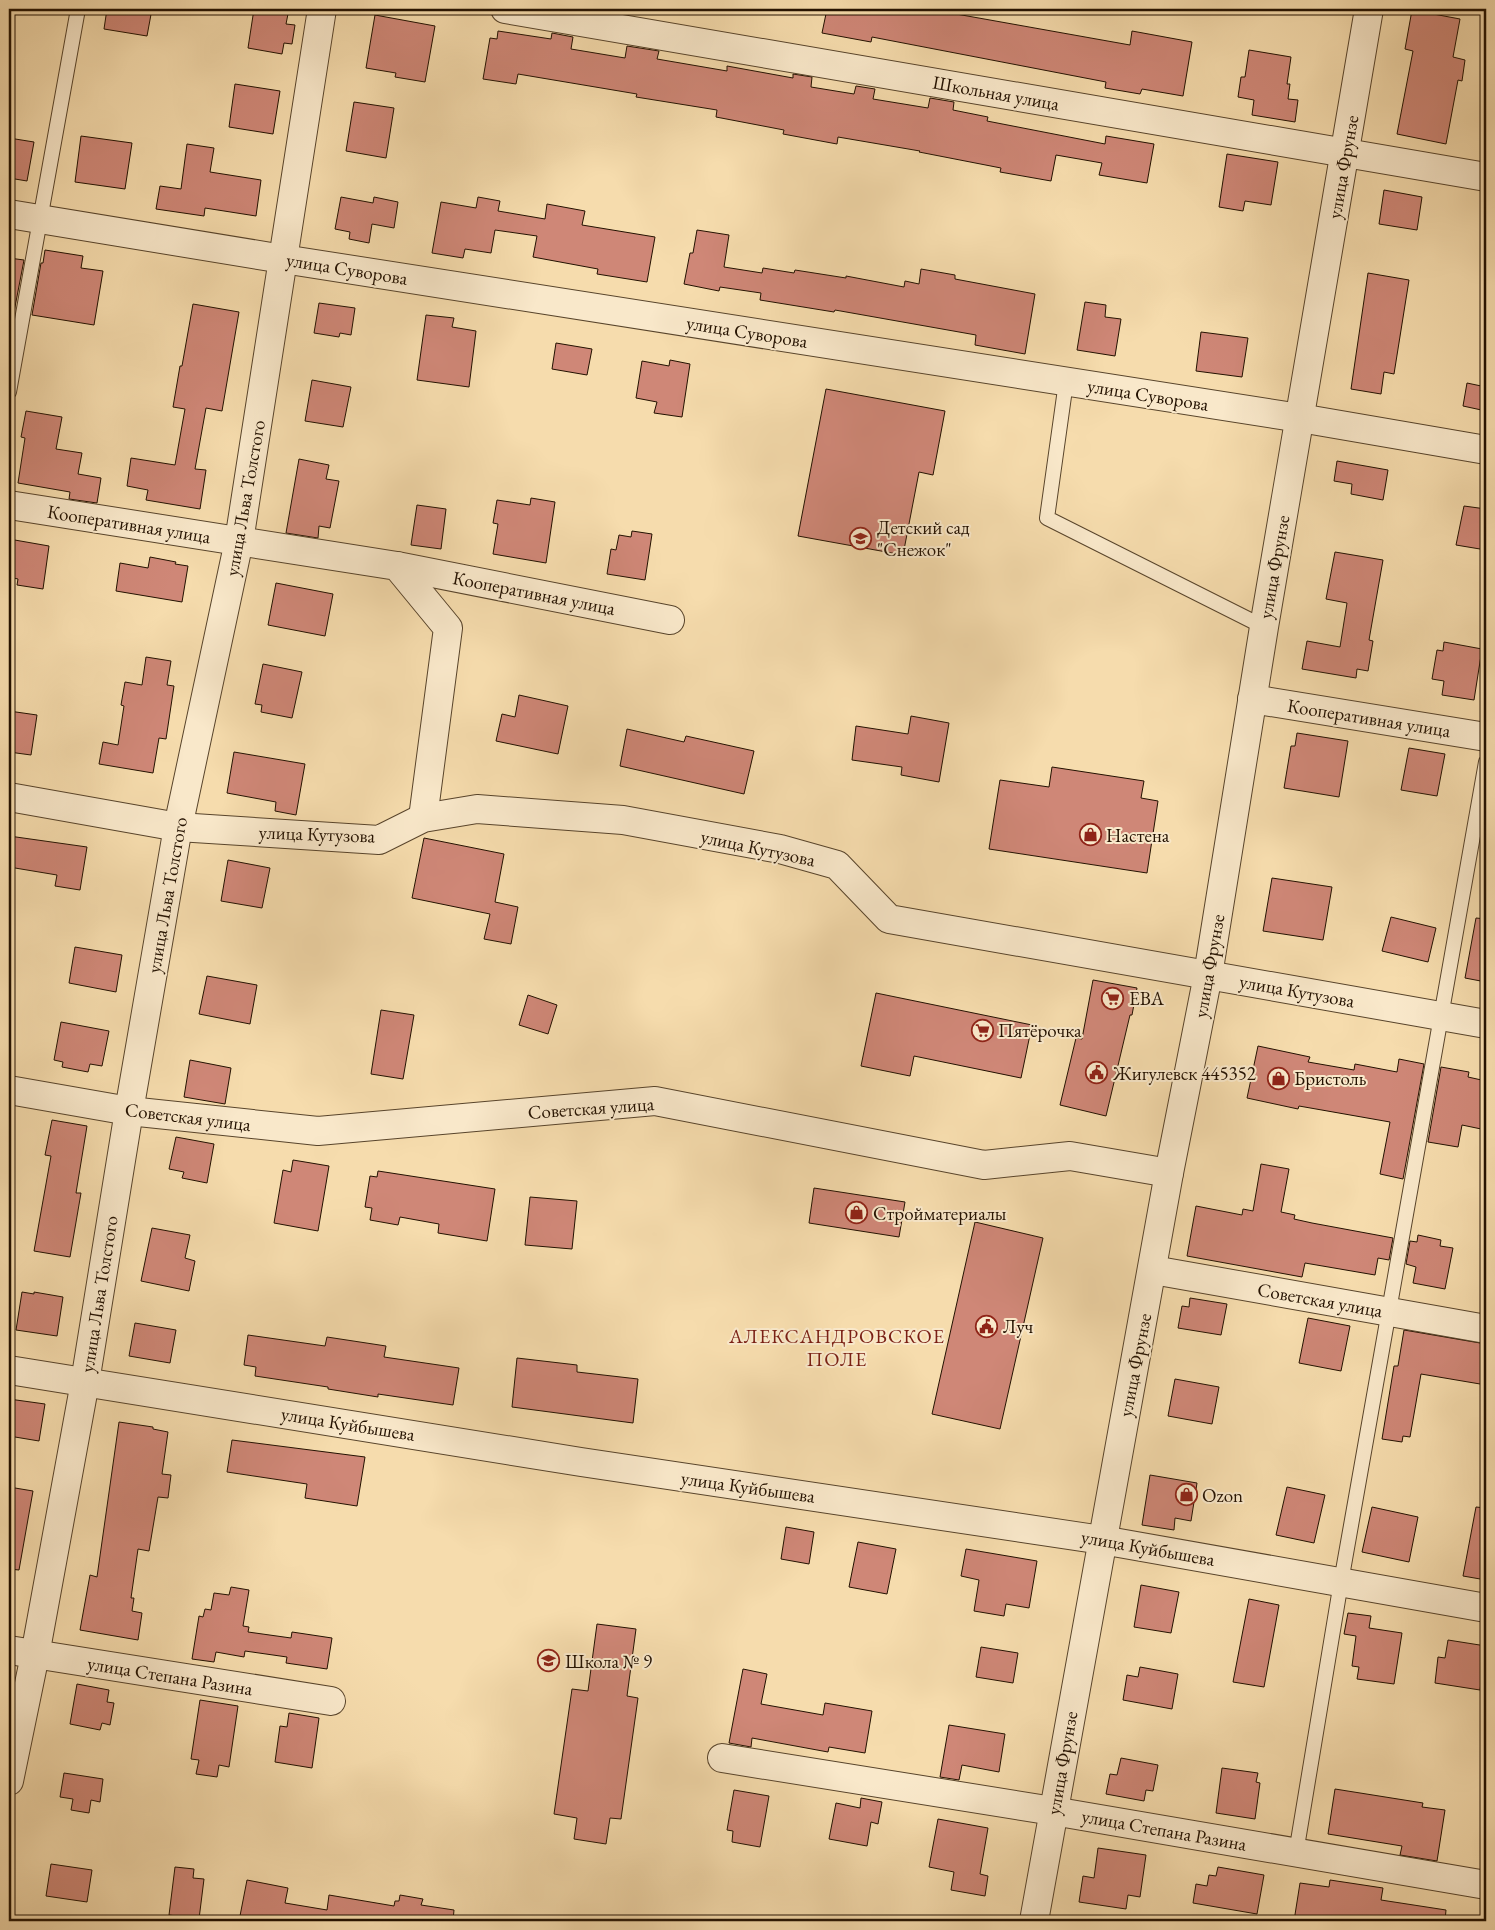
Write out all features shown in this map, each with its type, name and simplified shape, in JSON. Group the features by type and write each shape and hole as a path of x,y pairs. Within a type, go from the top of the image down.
{"street":[{"name":"улица Льва Толстого","path":"9,1781 22,1653 85,1382 178,827 240,541 322,9"},
{"name":"Школьная улица","path":"505,9 1486,177"},
{"name":"улица Фрунзе","path":"1034,1921 1169,1173 1208,975 1264,627 1369,9"},
{"name":"улица Суворова","path":"9,214 283,259 1300,418 1486,450"},
{"name":"Кооперативная улица","path":"9,505 397,566 670,620"},
{"name":"Кооперативная улица","path":"397,566 448,628 423,818"},
{"name":"Кооперативная улица","path":"1252,699 1486,737"},
{"name":"улица Кутузова","path":"9,797 178,827 379,840 423,818 477,809 623,820 780,849 836,865 889,919 1486,1024"},
{"name":"Советская улица","path":"9,1090 129,1111 318,1131 656,1101 984,1165 1070,1156 1169,1173"},
{"name":"Советская улица","path":"1153,1270 1486,1329"},
{"name":"улица Куйбышева","path":"9,1370 580,1462 1102,1540 1486,1608"},
{"name":"улица Степана Разина","path":"22,1653 331,1701"},
{"name":"улица Степана Разина","path":"722,1758 1053,1811 1486,1885"}],"lane":[{"path":"9,392 78,9"},
{"path":"1066,382 1048,518 1264,627"},
{"path":"1296,1853 1486,762"}],"building":[{"path":"107,9 152,9 147,36 104,29"},
{"path":"254,9 289,9 286,24 295,25 292,44 284,43 282,54 248,48"},
{"path":"827,9 946,9 945,12 1130,45 1132,31 1192,42 1183,96 1142,89 1140,94 1105,88 1106,82 872,37 871,42 822,33"},
{"path":"1412,10 1460,19 1453,57 1465,60 1462,81 1458,80 1446,144 1397,134 1413,51 1405,49"},
{"path":"375,15 435,26 425,82 395,77 396,73 366,68"},
{"path":"498,31 551,39 552,33 573,37 571,49 625,58 627,46 659,51 657,59 727,71 727,66 793,78 793,74 812,77 811,87 854,94 856,86 875,89 873,99 928,108 930,98 954,102 953,110 988,117 987,121 1105,144 1106,136 1154,144 1147,183 1099,175 1102,163 1056,155 1051,181 1000,172 1001,168 920,151 838,137 837,144 783,134 784,130 716,117 717,110 636,97 637,94 518,74 516,84 483,79 490,38 497,39"},
{"path":"1249,50 1291,57 1287,84 1290,84 1288,99 1298,100 1295,122 1252,115 1254,100 1238,97 1241,77 1245,77"},
{"path":"235,84 280,91 273,134 229,127"},
{"path":"354,102 394,108 386,158 346,151"},
{"path":"81,136 132,143 125,189 75,182"},
{"path":"9,138 34,142 27,181 9,178"},
{"path":"187,144 214,148 210,172 261,180 256,216 205,208 204,216 156,209 160,186 181,189"},
{"path":"1227,154 1278,162 1271,205 1245,201 1243,211 1219,207"},
{"path":"1384,190 1422,197 1417,230 1379,224"},
{"path":"341,197 373,203 374,197 398,202 394,228 372,224 369,243 349,239 350,232 335,229"},
{"path":"478,197 500,201 498,211 545,219 547,204 585,211 582,225 655,237 647,282 597,274 598,269 533,257 537,236 495,230 491,253 465,249 463,258 432,253 441,202 476,208"},
{"path":"697,230 729,235 724,267 762,273 763,268 794,273 795,270 846,278 846,276 904,287 905,281 919,284 921,269 955,275 955,279 1035,294 1025,354 975,345 976,335 835,310 834,312 760,300 761,293 720,287 719,291 684,284"},
{"path":"45,250 83,256 81,268 103,271 94,325 32,315"},
{"path":"9,258 24,260 14,312 9,312"},
{"path":"1368,273 1409,280 1394,374 1384,372 1381,394 1351,389"},
{"path":"1085,302 1106,305 1105,317 1121,319 1115,356 1077,350"},
{"path":"319,303 355,308 351,335 340,333 339,337 314,333"},
{"path":"193,304 239,312 222,411 206,408 195,469 206,470 200,509 146,500 148,490 127,486 131,458 175,465 185,409 173,407"},
{"path":"426,315 454,318 452,327 476,331 469,387 417,380"},
{"path":"1201,332 1248,338 1242,377 1196,371"},
{"path":"556,343 592,349 587,375 552,369"},
{"path":"670,360 690,364 682,417 654,413 657,402 636,398 642,361 669,366"},
{"path":"312,380 351,387 343,427 305,421"},
{"path":"1467,383 1486,387 1486,411 1463,406"},
{"path":"826,389 945,411 933,475 919,472 903,555 798,536"},
{"path":"26,411 62,417 56,449 82,453 78,474 101,478 97,503 69,499 70,492 18,483 25,438 21,437"},
{"path":"299,459 329,465 326,479 339,481 330,528 319,526 318,538 286,533"},
{"path":"1337,461 1388,470 1383,500 1351,494 1352,484 1334,481"},
{"path":"531,498 555,502 546,563 493,554 498,524 493,523 497,500 530,505"},
{"path":"417,505 446,509 441,549 411,545"},
{"path":"1464,506 1486,509 1486,550 1456,545"},
{"path":"632,531 652,534 645,580 607,574 611,549 616,550 619,535 631,537"},
{"path":"9,539 49,546 43,589 17,585 18,579 9,577"},
{"path":"1335,552 1383,560 1369,640 1373,641 1368,671 1357,669 1356,678 1302,669 1307,641 1340,647 1347,603 1326,599"},
{"path":"150,557 188,566 182,602 116,591 120,563 148,568"},
{"path":"276,583 333,594 325,636 268,625"},
{"path":"1444,642 1482,649 1474,700 1442,695 1444,681 1432,679 1437,650 1443,651"},
{"path":"146,657 171,661 167,685 174,686 166,739 159,738 153,773 99,764 103,742 118,745 124,706 121,705 125,682 142,685"},
{"path":"263,664 302,672 292,718 261,712 262,705 255,704"},
{"path":"519,695 568,706 558,754 496,741 502,714 515,717"},
{"path":"9,711 37,715 31,755 9,752"},
{"path":"911,716 949,723 939,782 901,775 902,767 852,760 856,726 908,734"},
{"path":"627,729 684,742 686,736 754,751 744,794 620,766"},
{"path":"1297,733 1348,741 1339,797 1284,788 1291,746 1295,746"},
{"path":"1409,748 1445,754 1437,796 1401,790"},
{"path":"234,752 305,764 296,815 275,811 276,802 227,793"},
{"path":"1052,767 1144,781 1141,798 1158,801 1147,873 989,849 1000,780 1049,787"},
{"path":"9,836 87,847 80,890 55,886 57,875 9,867"},
{"path":"424,838 504,854 495,902 518,907 511,944 484,939 490,914 412,898"},
{"path":"228,860 270,868 262,908 221,901"},
{"path":"1272,878 1332,887 1323,940 1263,931"},
{"path":"1391,917 1436,928 1428,962 1382,951"},
{"path":"1476,918 1486,919 1486,982 1465,978"},
{"path":"75,947 122,955 116,992 69,983"},
{"path":"207,976 257,985 250,1024 199,1014"},
{"path":"1093,980 1137,988 1106,1116 1060,1105 1076,1038 1082,1039"},
{"path":"876,993 1032,1025 1021,1078 914,1056 910,1076 861,1066"},
{"path":"528,995 557,1005 548,1034 519,1025"},
{"path":"381,1010 414,1015 403,1079 371,1074"},
{"path":"61,1022 109,1031 102,1066 90,1064 88,1072 62,1067 63,1062 54,1060"},
{"path":"1258,1046 1310,1057 1308,1062 1354,1070 1355,1064 1397,1072 1399,1059 1424,1064 1403,1179 1380,1174 1390,1122 1299,1106 1298,1109 1247,1098"},
{"path":"190,1060 231,1068 225,1104 184,1097"},
{"path":"1441,1067 1469,1072 1468,1077 1486,1081 1486,1130 1462,1125 1458,1147 1428,1142"},
{"path":"52,1120 87,1126 76,1193 81,1193 70,1257 34,1251 51,1156 45,1155"},
{"path":"176,1137 214,1144 207,1183 182,1178 184,1172 169,1169"},
{"path":"293,1160 329,1166 318,1231 274,1223 283,1170 291,1172"},
{"path":"1261,1164 1289,1169 1281,1212 1295,1215 1294,1219 1393,1238 1389,1260 1378,1258 1375,1275 1305,1263 1302,1277 1187,1256 1196,1206 1242,1215 1243,1209 1253,1211"},
{"path":"378,1171 495,1189 487,1241 438,1233 439,1224 400,1217 398,1225 370,1220 372,1208 365,1207 370,1176 377,1177"},
{"name":"Стройматериалы","path":"814,1188 905,1202 899,1237 809,1223"},
{"path":"530,1197 577,1201 572,1249 525,1245"},
{"name":"Луч","path":"975,1222 1043,1238 1000,1429 932,1414"},
{"path":"152,1228 190,1235 185,1258 195,1261 189,1291 141,1281"},
{"path":"1418,1235 1441,1240 1440,1246 1453,1248 1445,1289 1413,1283 1416,1267 1406,1264 1410,1241 1417,1242"},
{"path":"22,1292 63,1297 57,1336 16,1330"},
{"path":"1190,1298 1227,1304 1221,1335 1178,1328 1182,1306 1189,1307"},
{"path":"1308,1318 1350,1326 1341,1371 1299,1363"},
{"path":"135,1323 176,1330 170,1363 129,1356"},
{"path":"1404,1330 1486,1344 1486,1385 1421,1374 1410,1437 1403,1436 1402,1442 1382,1439 1394,1366 1398,1366"},
{"path":"248,1335 325,1346 327,1337 386,1346 384,1357 459,1368 453,1405 378,1394 378,1397 255,1376 256,1367 244,1365"},
{"path":"517,1358 577,1365 577,1372 638,1379 633,1423 512,1407"},
{"path":"1175,1379 1219,1387 1212,1424 1168,1416"},
{"path":"9,1399 45,1404 39,1441 9,1436"},
{"path":"119,1422 153,1427 153,1429 168,1432 162,1474 171,1475 168,1498 158,1497 149,1551 138,1549 131,1598 134,1598 132,1611 142,1613 138,1640 80,1630 90,1575 97,1577"},
{"path":"232,1440 365,1457 357,1506 305,1498 307,1484 227,1472"},
{"path":"1150,1475 1197,1483 1191,1521 1175,1518 1174,1530 1142,1525"},
{"path":"9,1487 33,1491 19,1570 9,1569"},
{"path":"1287,1487 1325,1495 1314,1543 1276,1535"},
{"path":"1372,1507 1418,1517 1409,1562 1362,1552"},
{"path":"1476,1507 1486,1508 1486,1580 1463,1576"},
{"path":"786,1527 814,1532 809,1564 781,1559"},
{"path":"858,1542 896,1549 887,1594 849,1587"},
{"path":"966,1549 1037,1561 1029,1608 1006,1604 1004,1616 974,1611 979,1580 961,1576"},
{"path":"1141,1585 1179,1592 1171,1633 1134,1627"},
{"path":"231,1587 249,1590 243,1626 249,1627 248,1632 291,1638 292,1632 332,1638 327,1669 286,1663 287,1657 245,1651 244,1657 216,1652 214,1662 192,1659 199,1616 203,1617 205,1609 211,1610 214,1593 229,1595"},
{"path":"1249,1599 1279,1605 1264,1687 1233,1682"},
{"path":"1348,1613 1371,1616 1369,1628 1402,1633 1394,1684 1357,1679 1359,1667 1352,1666 1356,1636 1344,1634"},
{"path":"597,1624 636,1629 627,1696 638,1698 621,1819 610,1818 606,1844 574,1839 577,1818 554,1814 572,1689 588,1691"},
{"path":"1448,1640 1486,1646 1480,1690 1435,1683 1438,1657 1445,1658"},
{"path":"981,1647 1018,1653 1013,1683 976,1677"},
{"path":"1140,1667 1178,1674 1172,1709 1123,1700 1127,1675 1138,1677"},
{"path":"743,1669 767,1674 761,1704 823,1715 825,1703 872,1711 865,1753 829,1747 828,1752 752,1738 751,1747 729,1743"},
{"path":"77,1684 109,1690 107,1702 114,1703 110,1725 102,1723 100,1730 70,1724"},
{"path":"200,1700 238,1706 229,1767 219,1765 217,1777 196,1774 199,1760 191,1759"},
{"path":"289,1713 319,1718 312,1768 275,1762 280,1726 287,1727"},
{"path":"949,1725 1005,1734 999,1772 962,1765 959,1780 940,1777"},
{"path":"1121,1758 1158,1765 1153,1791 1146,1790 1144,1801 1106,1794 1110,1774 1117,1775"},
{"path":"1222,1768 1258,1773 1256,1782 1260,1783 1255,1819 1216,1813"},
{"path":"64,1773 103,1779 100,1802 91,1800 89,1813 71,1810 73,1799 60,1797"},
{"path":"1335,1789 1423,1803 1422,1807 1445,1810 1437,1861 1400,1855 1402,1846 1328,1834"},
{"path":"734,1790 769,1796 760,1847 732,1842 733,1831 727,1830"},
{"path":"861,1798 882,1802 878,1824 871,1822 867,1846 829,1839 836,1803 860,1808"},
{"path":"938,1819 988,1828 980,1874 988,1876 985,1896 951,1890 954,1872 929,1867"},
{"path":"1098,1848 1146,1855 1140,1897 1128,1895 1126,1909 1079,1902 1083,1876 1094,1878"},
{"path":"51,1864 92,1870 87,1902 46,1896"},
{"path":"175,1867 194,1869 193,1878 204,1879 199,1919 169,1915"},
{"path":"1218,1867 1264,1875 1257,1914 1193,1903 1196,1884 1207,1886 1209,1875 1216,1876"},
{"path":"247,1880 288,1888 285,1903 327,1910 329,1895 394,1906 395,1901 399,1901 400,1895 423,1899 421,1905 454,1910 453,1921 239,1921"},
{"path":"1330,1880 1383,1888 1381,1900 1446,1910 1445,1921 1294,1921 1300,1883 1329,1887"}],"place":[{"name":"Детский сад \"Снежок\"","path":"861,538"},
{"name":"Настена","path":"1090,835"},
{"name":"ЕВА","path":"1113,998"},
{"name":"Пятёрочка","path":"982,1030"},
{"name":"Жигулевск 445352","path":"1097,1073"},
{"name":"Бристоль","path":"1278,1078"},
{"name":"Стройматериалы","path":"857,1213"},
{"name":"Луч","path":"987,1326"},
{"name":"Ozon","path":"1186,1495"},
{"name":"Школа № 9","path":"549,1661"}],"district":[{"name":"АЛЕКСАНДРОВСКОЕ ПОЛЕ","path":"837,1348"}]}
